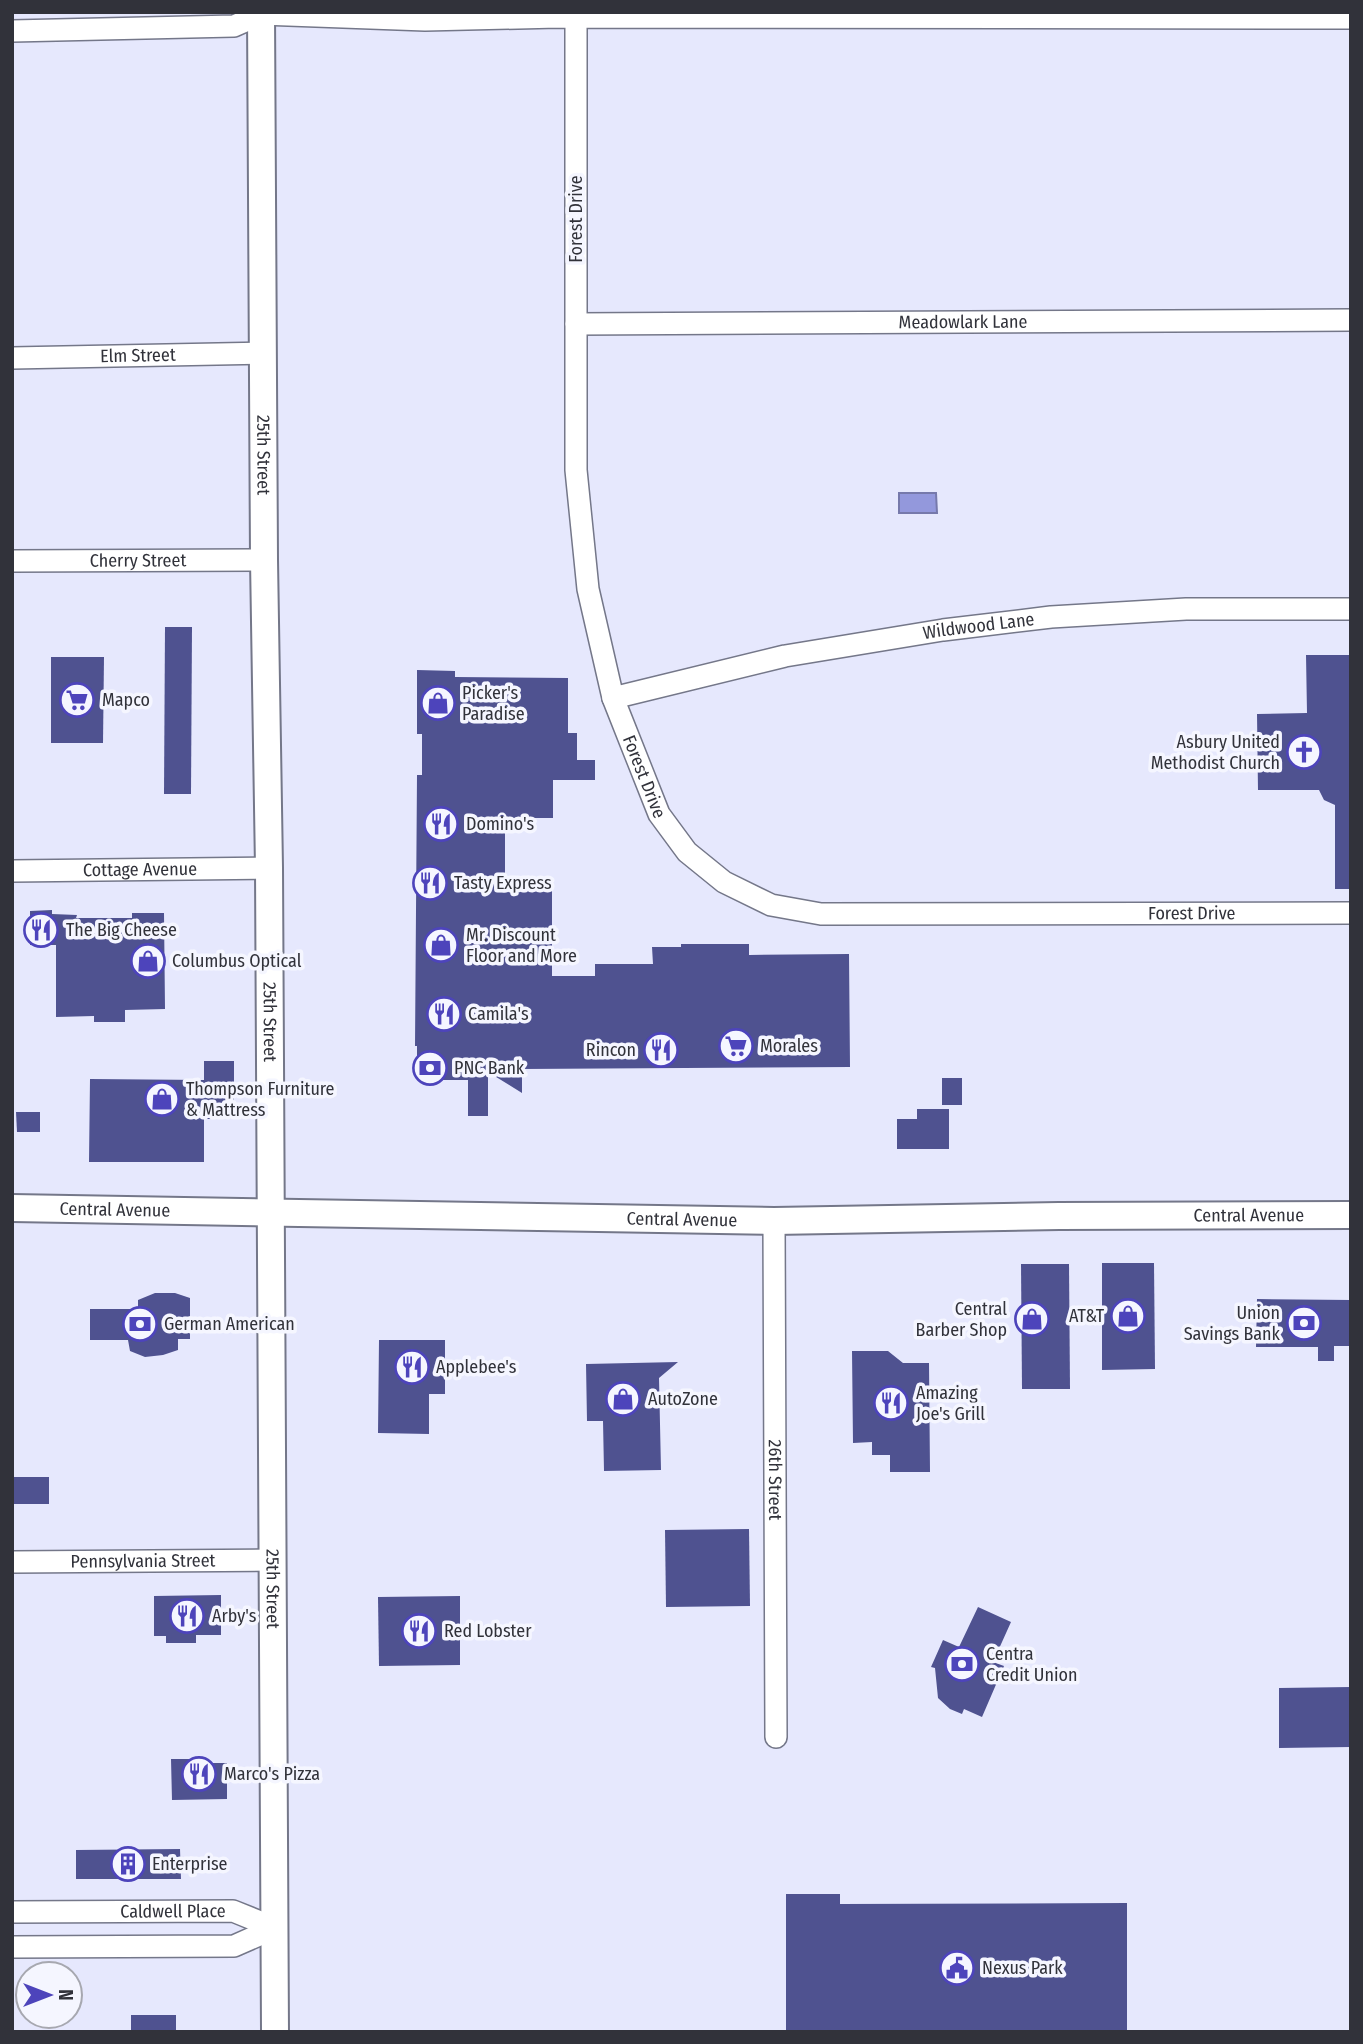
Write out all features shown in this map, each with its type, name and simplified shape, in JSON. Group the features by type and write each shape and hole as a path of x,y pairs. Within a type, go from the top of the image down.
{"main road":[{"name":"25th Street","path":"261,13 275,2032"},
{"name":"Central Avenue","path":"12,1208 774,1221 1351,1215"}],"street":[{"path":"12,31 234,26 261,13 425,20 1351,18"},
{"name":"Forest Drive","path":"576,18 576,470 588,589 613,698 659,814 687,852 724,882 771,905 821,914 1351,913"},
{"name":"Meadowlark Lane","path":"576,324 1351,320"},
{"name":"Elm Street","path":"12,358 263,354"},
{"name":"Cherry Street","path":"12,561 264,560"},
{"name":"Wildwood Lane","path":"613,698 785,656 943,630 1051,617 1186,610 1351,609"},
{"name":"Cottage Avenue","path":"12,872 269,868"},
{"name":"26th Street","path":"774,1221 776,1737"},
{"name":"Pennsylvania Street","path":"12,1562 273,1560"},
{"name":"Caldwell Place","path":"12,1912 233,1911 275,1928"},
{"name":"Caldwell Place","path":"12,1947 234,1946 275,1928"}],"water":[{"path":"899,493 936,493 937,513 899,513"}],"building":[{"name":"Mapco","path":"165,627 192,627 191,794 164,794"},
{"name":"Asbury United Methodist Church","path":"1306,655 1351,655 1351,889 1335,889 1335,805 1324,800 1319,790 1258,790 1257,714 1307,713"},
{"name":"Mapco","path":"51,657 104,657 103,743 51,743"},
{"path":"417,670 455,671 455,677 568,678 568,733 577,733 577,760 595,760 595,780 553,780 553,818 505,818 505,889 552,889 552,976 595,976 595,964 653,964 652,947 681,947 681,944 749,944 749,955 849,954 850,1067 522,1069 522,1093 488,1072 488,1116 468,1116 468,1080 424,1080 424,1076 417,1076 417,775 422,775 422,734 417,734"},
{"path":"52,910 52,914 77,915 76,918 132,918 132,913 164,913 165,1009 125,1010 125,1022 94,1022 94,1016 56,1017 56,945 30,945 30,911"},
{"name":"Thompson Furniture & Mattress","path":"204,1061 234,1061 234,1119 204,1119 204,1162 89,1162 90,1079 204,1080"},
{"path":"942,1078 962,1078 962,1105 942,1105"},
{"path":"917,1109 949,1109 949,1149 897,1149 897,1119 917,1119"},
{"path":"16,1112 40,1112 40,1132 17,1132"},
{"name":"AT&T","path":"1102,1263 1154,1263 1155,1369 1102,1370"},
{"path":"1021,1264 1069,1264 1070,1389 1022,1389"},
{"name":"German American","path":"155,1293 175,1293 190,1298 190,1339 178,1339 178,1350 145,1357 130,1351 128,1340 90,1340 90,1309 138,1309 138,1300"},
{"name":"Union Savings Bank","path":"1257,1299 1351,1300 1351,1346 1334,1346 1334,1361 1318,1361 1318,1347 1256,1347"},
{"name":"Applebee's","path":"379,1340 445,1340 445,1394 429,1394 429,1434 378,1433"},
{"name":"Amazing Joe's Grill","path":"852,1351 888,1351 903,1363 929,1363 930,1472 890,1472 890,1455 872,1455 872,1442 853,1443"},
{"name":"AutoZone","path":"678,1362 659,1378 661,1470 604,1471 603,1421 587,1421 586,1364"},
{"path":"12,1477 49,1477 49,1504 12,1504"},
{"path":"749,1529 750,1606 666,1607 665,1530"},
{"name":"Arby's","path":"221,1595 221,1635 196,1635 196,1643 166,1643 166,1636 154,1636 154,1596"},
{"name":"Red Lobster","path":"460,1596 460,1665 379,1666 378,1597"},
{"name":"Centra Credit Union","path":"978,1607 1011,1622 993,1662 1004,1666 982,1717 964,1709 962,1714 950,1709 938,1698 935,1668 931,1667 943,1640 959,1647"},
{"path":"1351,1687 1351,1747 1279,1748 1279,1688"},
{"name":"Marco's Pizza","path":"171,1759 203,1759 203,1763 227,1763 227,1799 172,1800"},
{"name":"Enterprise","path":"180,1849 181,1879 76,1879 76,1850"},
{"name":"Nexus Park","path":"786,1894 840,1894 840,1904 1127,1903 1127,2032 786,2032"},
{"path":"131,2015 176,2015 176,2032 131,2032"}],"place":[{"name":"Mapco","path":"77,700"},
{"name":"Picker's Paradise","path":"438,703"},
{"name":"Asbury United Methodist Church","path":"1304,752"},
{"name":"Domino's","path":"441,824"},
{"name":"Tasty Express","path":"430,883"},
{"name":"The Big Cheese","path":"41,930"},
{"name":"Mr. Discount Floor and More","path":"441,945"},
{"name":"Columbus Optical","path":"148,961"},
{"name":"Camila's","path":"444,1014"},
{"name":"Morales","path":"736,1046"},
{"name":"Rincon","path":"661,1050"},
{"name":"PNC Bank","path":"430,1068"},
{"name":"Thompson Furniture & Mattress","path":"162,1099"},
{"name":"AT&T","path":"1128,1316"},
{"name":"Central Barber Shop","path":"1032,1319"},
{"name":"Union Savings Bank","path":"1304,1323"},
{"name":"German American","path":"140,1324"},
{"name":"Applebee's","path":"412,1367"},
{"name":"AutoZone","path":"623,1399"},
{"name":"Amazing Joe's Grill","path":"891,1403"},
{"name":"Arby's","path":"187,1616"},
{"name":"Red Lobster","path":"419,1631"},
{"name":"Centra Credit Union","path":"962,1664"},
{"name":"Marco's Pizza","path":"199,1774"},
{"name":"Enterprise","path":"128,1864"},
{"name":"Nexus Park","path":"957,1968"}]}
